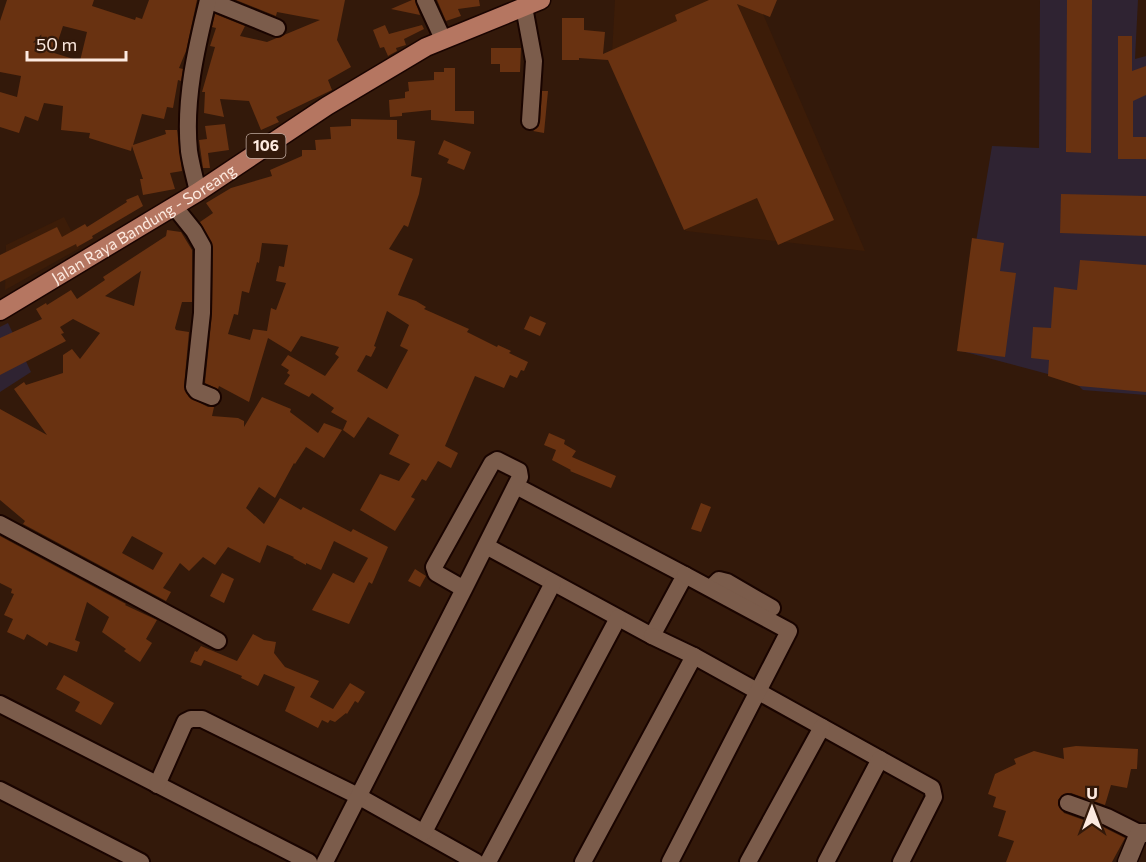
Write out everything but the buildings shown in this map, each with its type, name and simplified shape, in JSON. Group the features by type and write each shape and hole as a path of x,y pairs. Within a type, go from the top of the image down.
{"main road":[{"name":"Jalan Raya Bandung - Soreang","path":"0,311 198,192 327,106 443,39 541,0"}],"street":[{"path":"198,192 189,152 189,101 193,64 208,0 277,28"},
{"path":"425,0 443,39"},
{"path":"524,8 534,61 530,121"},
{"path":"174,206 202,243 202,313 194,387 197,391 212,397"},
{"path":"324,862 358,796 464,589 486,546 520,477 519,471 497,460 492,463 434,567 436,573 464,589"},
{"path":"516,486 711,588 719,580 727,582 789,618 792,625 670,862"},
{"path":"0,524 218,641"},
{"path":"486,546 652,636 694,656 932,789 934,797 901,862"},
{"path":"652,636 686,575"},
{"path":"424,832 553,583"},
{"path":"488,862 618,618"},
{"path":"583,862 694,656"},
{"path":"0,704 309,862"},
{"path":"157,785 185,723 191,719 202,719 358,796 477,862"},
{"path":"748,862 822,727"},
{"path":"826,862 880,759"},
{"path":"0,790 141,862"},
{"path":"1068,803 1142,833 1127,862"}],"shaded area":[{"path":"615,0 750,0 760,7 865,251 686,231 612,54"},
{"path":"1040,0 1138,0 1135,59 1146,56 1146,395 1083,390 1074,381 958,350 992,146 1039,148"},
{"path":"64,217 80,248 5,290 6,245"},
{"path":"8,323 31,372 0,392 0,327"}]}
